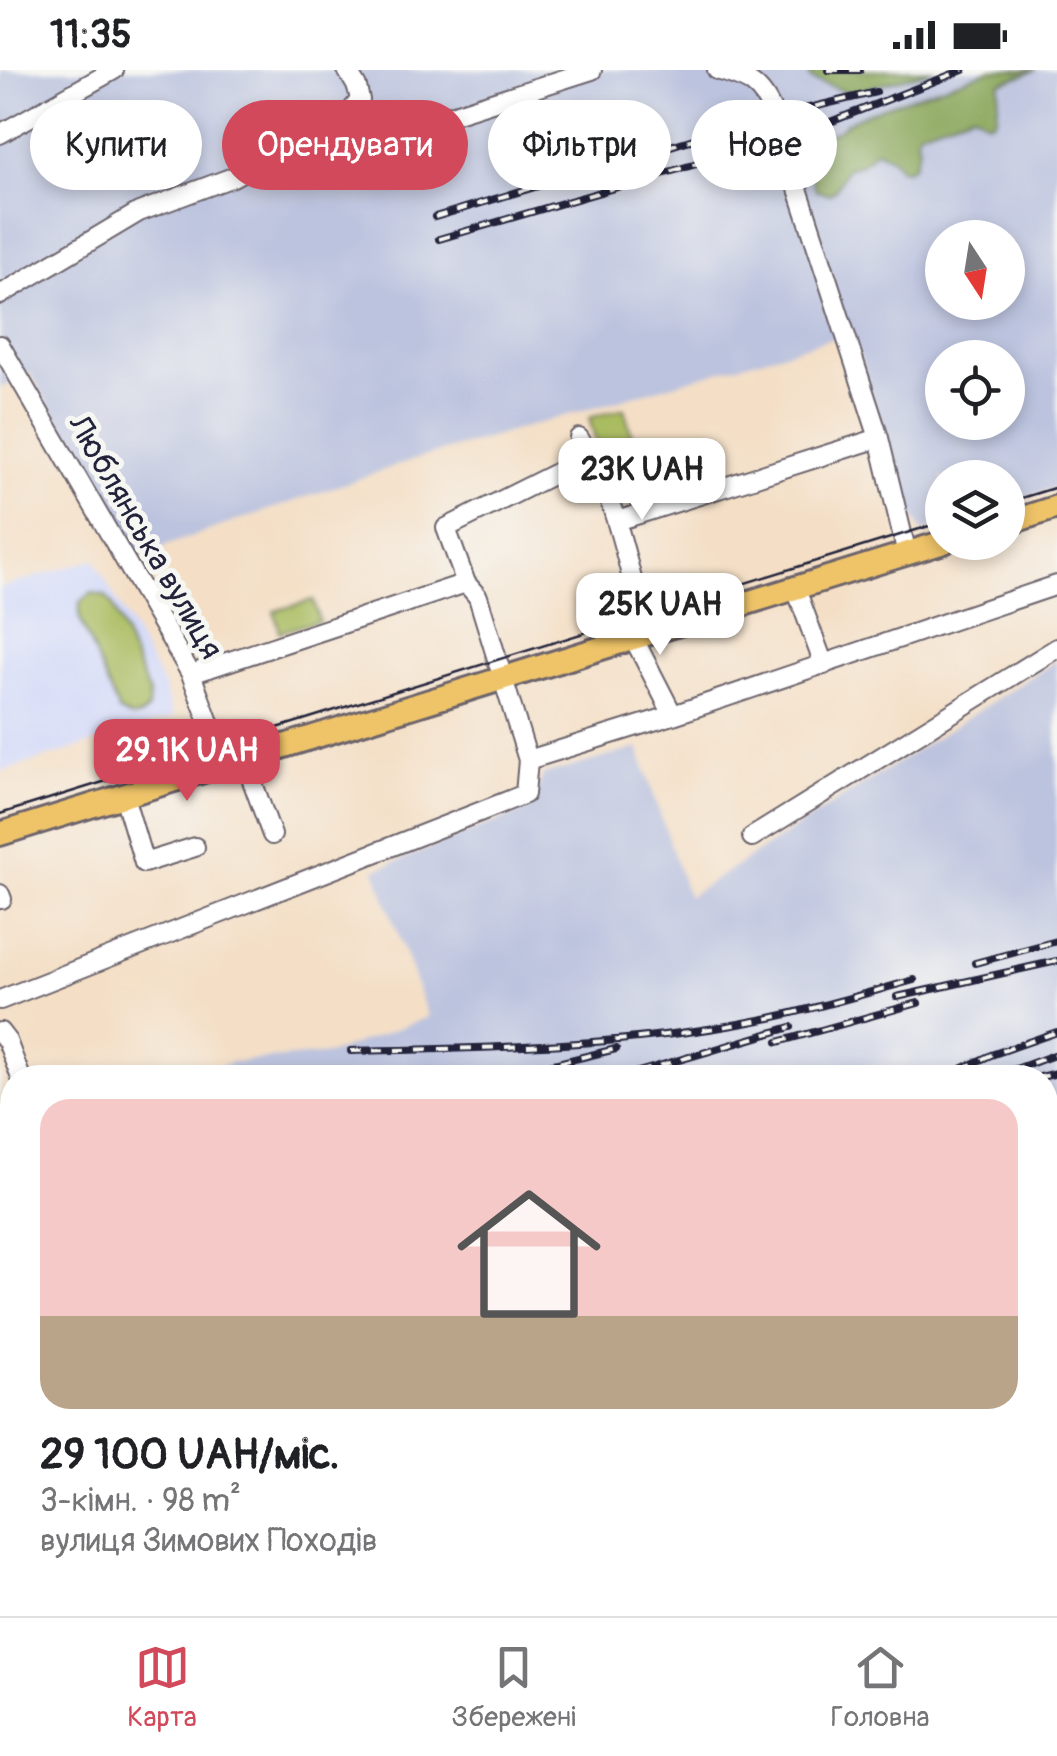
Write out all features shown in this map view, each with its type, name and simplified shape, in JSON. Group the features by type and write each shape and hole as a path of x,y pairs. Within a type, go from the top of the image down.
{"main road":[{"path":"1025,517 1057,507"},
{"path":"0,834 925,548"}],"street":[{"path":"0,134 114,70"},
{"path":"0,296 139,212 233,178 351,111 360,100 347,70"},
{"path":"468,110 592,70"},
{"path":"717,70 756,84 768,100 879,438 907,554"},
{"name":"Люблянська вулиця","path":"0,345 191,674 272,835"},
{"path":"578,438 590,456 618,522 640,637 673,715"},
{"path":"618,522 879,438"},
{"path":"0,1000 525,794 528,760 504,679 478,597 466,583 446,528 590,456"},
{"path":"191,674 466,583"},
{"path":"528,760 1057,586"},
{"path":"796,589 824,665"},
{"path":"752,837 1057,648"},
{"path":"124,796 144,862 195,847"},
{"path":"0,1032 16,1065"}],"shaded area":[{"path":"0,70 1057,70 1057,487 1025,497 1025,460 925,460 922,532 896,476 853,335 410,461 136,556 30,373 0,388"},
{"path":"94,559 163,685 173,718 0,772 0,588"},
{"path":"1057,660 1057,1065 224,1065 329,1054 428,1017 375,870 530,808 543,775 638,748 688,897"}],"green space":[{"path":"808,70 934,70 849,93 810,79"},
{"path":"990,70 1036,70 1000,83 997,116 993,121 987,122 974,113 919,131 914,165 907,170 876,150 862,164 847,168 837,187 837,131 847,122"},
{"path":"624,408 644,477 609,487 589,418"},
{"path":"92,593 106,596 112,604 149,694 148,709 141,716 132,718 119,712 79,617 80,602"},
{"path":"313,600 319,621 280,632 274,611"}],"tram line":[{"path":"1025,497 1057,487"},
{"path":"0,814 925,527"}],"railway":[{"path":"828,70 860,70"},
{"path":"439,239 758,146 963,70"},
{"path":"435,217 750,122 876,92"},
{"path":"975,963 1057,941"},
{"path":"897,997 1057,961"},
{"path":"351,1051 556,1044 658,1036 779,1016 914,980"},
{"path":"778,1042 918,1003"},
{"path":"662,1065 791,1027"},
{"path":"970,1065 1057,1032"},
{"path":"549,1065 616,1049"},
{"path":"1027,1065 1057,1054"}]}
